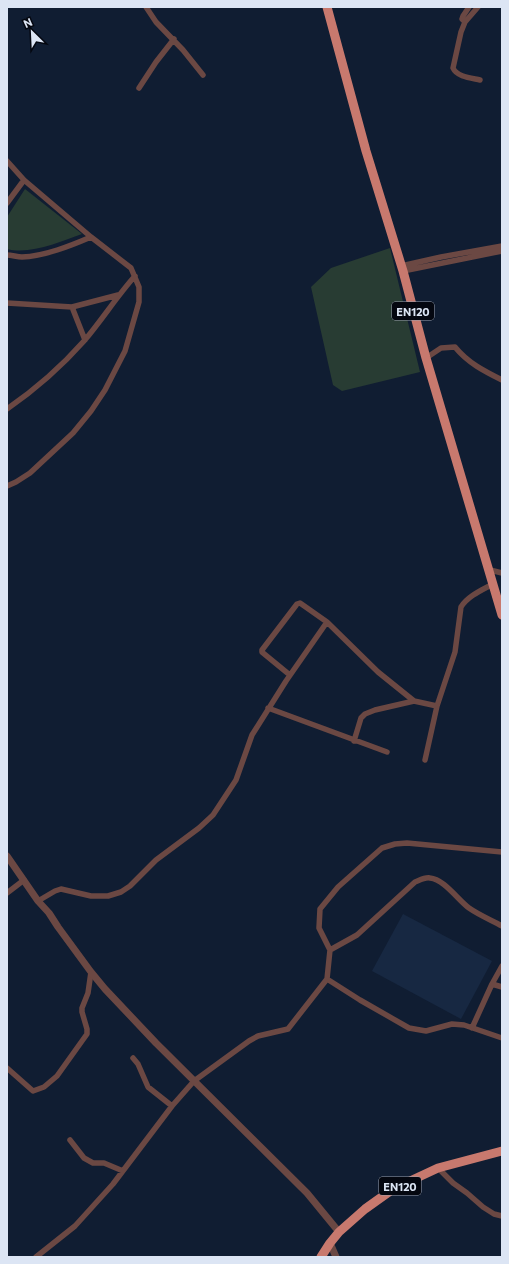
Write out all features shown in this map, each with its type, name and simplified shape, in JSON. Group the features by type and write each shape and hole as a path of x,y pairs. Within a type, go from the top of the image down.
{"highway":[{"name":"EN120","path":"327,7 366,151 402,269 426,358 490,570 502,615"},
{"name":"EN120","path":"321,1257 339,1232 365,1209 393,1189 438,1168 502,1151"}],"street":[{"path":"146,7 156,22 174,39 203,75"},
{"path":"465,22 462,19 469,7"},
{"path":"478,7 465,22 461,32 453,68 462,76 480,80"},
{"path":"139,88 174,39"},
{"path":"7,161 24,180 91,237 131,268 139,286 139,302 125,351 105,390 91,411 73,433 30,473 7,486"},
{"path":"7,203 24,180"},
{"path":"7,255 22,257 52,252 91,237"},
{"path":"402,269 441,257 502,246"},
{"path":"402,269 502,251"},
{"path":"7,409 55,372 85,340 118,295 135,276"},
{"path":"7,303 72,307 118,295"},
{"path":"72,307 85,340"},
{"path":"426,358 441,348 455,347 463,356 478,368 502,380"},
{"path":"490,570 502,573"},
{"path":"425,760 437,706 455,652 462,607 464,602 469,598 493,584"},
{"path":"290,675 262,652 262,650 297,604 300,603 327,622 378,672 414,702"},
{"path":"38,901 55,890 61,889 91,896 108,896 121,892 130,886 156,860 199,828 213,815 236,780 252,735 268,708 327,622"},
{"path":"354,741 361,718 365,714 375,710 414,702 437,706"},
{"path":"268,708 387,752"},
{"path":"36,1257 75,1226 123,1172 172,1106 194,1081 258,1036 288,1029 327,979 330,950 319,928 320,909 338,887 382,848 395,844 407,843 502,852"},
{"path":"7,856 38,901 49,913 91,972 156,1043 307,1193 339,1232"},
{"path":"330,950 356,935 415,882 429,877 436,879 469,908 502,926"},
{"path":"7,893 24,880"},
{"path":"472,1028 502,966"},
{"path":"7,1068 33,1091 44,1087 57,1076 87,1034 82,1008 88,993 91,972"},
{"path":"327,979 409,1028 426,1031 452,1024 464,1025 502,1038"},
{"path":"492,984 502,987"},
{"path":"133,1058 138,1064 148,1087 172,1106"},
{"path":"70,1140 84,1158 93,1162 104,1163 123,1172"},
{"path":"438,1168 453,1183 483,1207 494,1214 502,1216"},
{"path":"330,1243 336,1257"}],"shaded area":[{"path":"403,914 492,961 461,1019 372,971"}],"green space":[{"path":"25,189 82,234 55,244 35,249 7,249 7,217"},
{"path":"390,248 420,372 342,391 333,385 311,287 331,268"}]}
